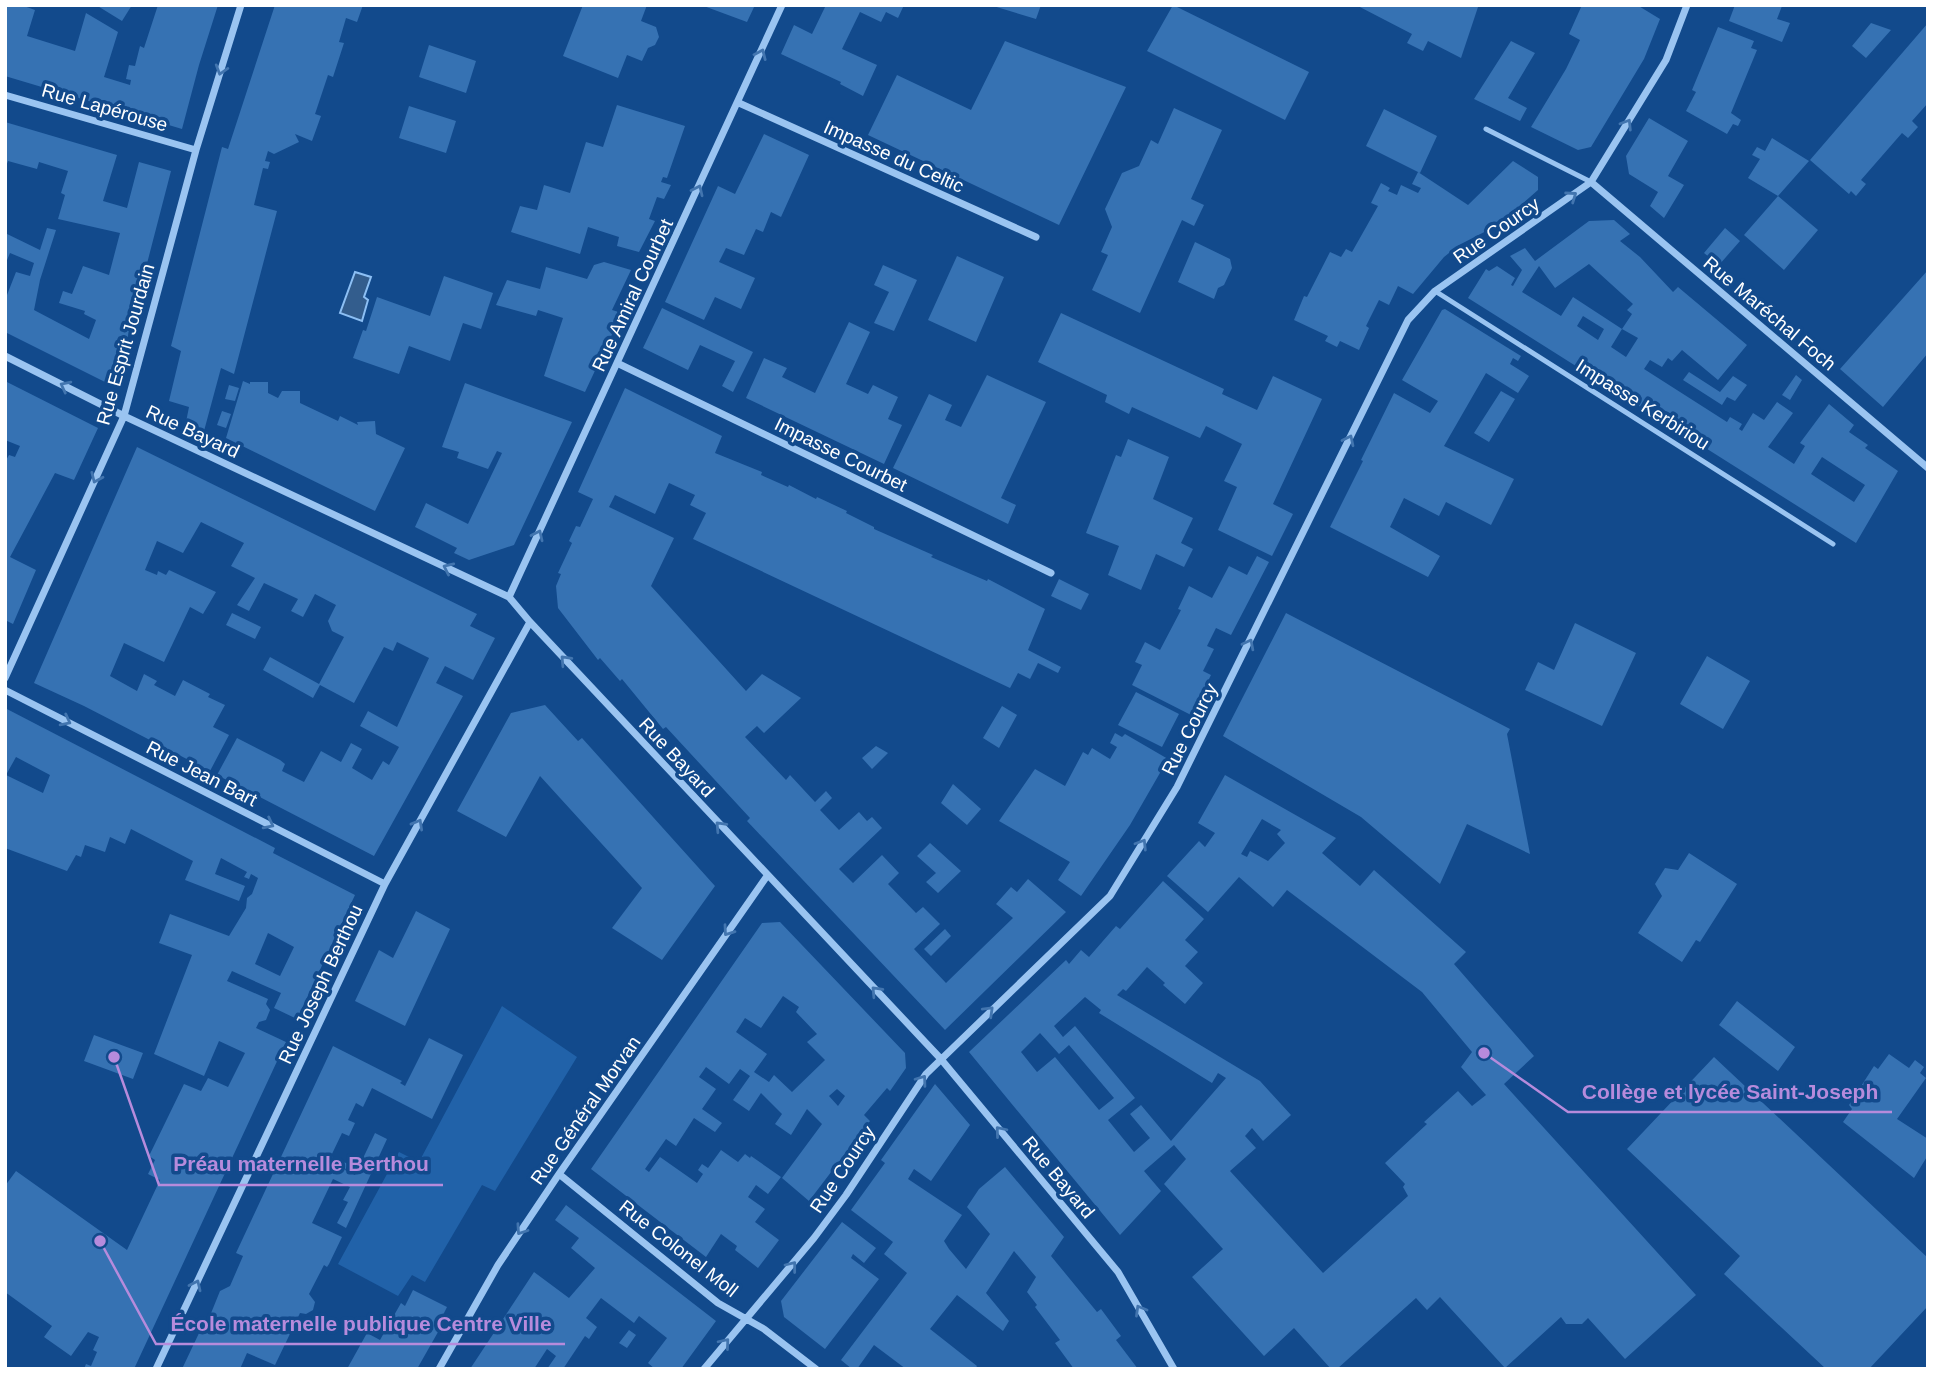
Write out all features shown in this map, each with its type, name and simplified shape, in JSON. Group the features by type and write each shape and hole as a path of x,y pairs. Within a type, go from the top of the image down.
{"street":[{"name":"Rue Esprit Jourdain","path":"5,678 124,416 196,150 242,5"},
{"name":"Rue Amiral Courbet","path":"509,597 782,5"},
{"path":"1591,182 1666,60 1687,5"},
{"name":"Rue Lapérouse","path":"5,95 196,150"},
{"name":"Impasse du Celtic","path":"739,103 1036,237"},
{"name":"Rue Courcy","path":"704,1369 814,1238 846,1195 926,1074 1110,896 1177,787 1408,320 1435,291 1591,182"},
{"name":"Rue Maréchal Foch","path":"1591,182 1928,468"},
{"name":"Rue Bayard","path":"5,356 124,416 509,597 940,1059 1118,1272 1174,1369"},
{"name":"Impasse Courbet","path":"617,363 1051,573"},
{"name":"Rue Joseph Berthou","path":"156,1369 385,884 530,622"},
{"name":"Rue Jean Bart","path":"5,690 385,884"},
{"name":"Rue Général Morvan","path":"439,1369 498,1265 767,876"},
{"name":"Rue Colonel Moll","path":"559,1174 719,1303 747,1317 816,1369"}],"lane":[{"path":"1486,129 1591,182"},
{"name":"Impasse Kerbiriou","path":"1435,291 1833,544"}],"shaded area":[{"path":"355,272 371,277 364,297 368,300 362,321 340,313"},
{"path":"502,1006 577,1057 495,1191 482,1185 425,1282 412,1275 398,1296 338,1264 399,1152 419,1162"}],"building":[{"path":"5,5 21,5 35,10 27,36 75,51 86,13 118,32 104,77 130,85 131,80 126,79 129,65 135,66 140,46 144,48 158,5 218,5 182,129 5,76"},
{"path":"96,5 132,5 122,21"},
{"path":"275,5 363,5 357,22 346,18 339,42 344,43 333,77 328,75 315,114 321,116 312,141 295,134 299,142 274,154 268,151 265,161 270,162 268,169 263,168 254,205 277,211 234,374 221,368 204,431 186,422 189,407 169,401 181,351 171,346 222,147 228,149"},
{"path":"583,5 647,5 641,21 656,27 659,37 655,45 648,48 642,61 627,55 618,78 563,56"},
{"path":"701,5 755,5 747,22"},
{"path":"826,5 904,5 898,18 886,12 881,22 860,12 842,49 877,65 863,96 840,84 841,82 781,54 794,25 812,34"},
{"path":"990,5 1041,5 1036,19"},
{"path":"1173,5 1309,72 1285,120 1147,51"},
{"path":"1356,5 1478,7 1461,58 1428,41 1423,51 1407,43 1412,34"},
{"path":"1582,5 1637,5 1660,19 1644,59 1591,147 1578,150 1531,127 1580,40 1569,34"},
{"path":"1735,5 1782,6 1777,19 1790,23 1782,42 1729,21"},
{"path":"1871,23 1891,30 1866,58 1852,46"},
{"path":"1928,23 1928,103 1912,121 1918,127 1908,138 1902,133 1861,180 1866,184 1856,196 1851,191 1849,194 1810,160"},
{"path":"1718,27 1754,41 1751,48 1757,50 1731,113 1741,120 1738,126 1733,124 1727,134 1686,111 1696,92 1692,90"},
{"path":"1005,41 1126,87 1059,225 868,135 897,75 971,110"},
{"path":"1511,41 1535,53 1508,98 1527,108 1520,121 1474,99"},
{"path":"429,45 476,61 466,93 419,77"},
{"path":"617,105 685,126 667,178 663,177 661,182 671,185 664,199 657,197 649,219 655,221 639,252 617,246 619,237 588,227 580,254 511,232 520,206 537,210 544,185 570,193 586,142 603,147"},
{"path":"409,106 456,121 446,153 399,138"},
{"path":"1174,108 1222,130 1191,199 1204,205 1194,226 1182,220 1140,313 1092,290 1108,255 1101,252 1112,227 1105,209 1122,173 1139,166 1151,140 1158,144"},
{"path":"1384,109 1437,136 1420,173 1366,146"},
{"path":"1649,118 1688,141 1668,176 1684,185 1664,218 1650,206 1658,192 1629,174 1626,156"},
{"path":"5,122 117,155 103,201 127,208 139,162 171,171 115,387 5,332 5,294 7,295 16,272 30,276 34,263 10,253 5,265 5,233 40,250 47,228 56,230 40,280 34,310 89,339 96,320 84,314 85,311 59,303 63,291 72,294 83,266 109,275 120,233 58,219 65,195 61,193 68,171 39,162 37,169 8,161 5,169"},
{"path":"764,134 809,155 781,217 771,212 763,232 756,229 744,255 726,248 719,262 755,278 741,309 715,297 704,320 665,302 718,186 735,194"},
{"path":"1772,138 1809,161 1778,196 1748,178 1760,159 1752,155 1757,147 1765,151"},
{"path":"1513,161 1538,177 1538,190 1498,225 1459,245 1444,257 1413,294 1398,286 1389,305 1379,300 1366,326 1369,328 1359,350 1340,341 1337,347 1325,341 1328,336 1294,320 1304,296 1307,297 1330,252 1341,257 1346,249 1352,252 1378,206 1371,203 1381,183 1390,188 1388,191 1397,195 1401,185 1418,193 1421,188 1412,184 1418,172 1468,205"},
{"path":"1778,196 1818,230 1784,270 1744,235"},
{"path":"1614,220 1630,234 1620,241 1640,257 1673,292 1678,287 1747,345 1718,380 1682,350 1672,361 1668,358 1662,367 1650,360 1644,369 1727,422 1730,417 1742,424 1739,429 1742,431 1753,413 1764,420 1777,402 1793,413 1768,447 1794,464 1805,446 1800,443 1829,404 1854,425 1849,432 1868,445 1865,448 1898,471 1856,543 1468,298 1486,269 1489,271 1497,266 1515,278 1511,285 1513,286 1522,270 1510,256 1525,248 1535,261 1589,221","holes":["1589,264 1633,304 1627,310 1632,314 1622,329 1573,297 1561,316 1522,292 1539,266 1555,288","1583,316 1604,329 1598,340 1577,326","1622,329 1638,338 1626,357 1611,347","1822,457 1865,485 1854,502 1811,474"]},
{"path":"1725,228 1740,241 1719,265 1704,253"},
{"path":"1195,242 1230,259 1232,268 1214,299 1178,282"},
{"path":"957,256 1004,277 976,342 928,320"},
{"path":"604,262 631,270 612,310 622,313 585,392 544,376 563,318 538,310 536,316 496,305 507,280 540,289 546,267 587,279 594,265"},
{"path":"883,265 917,280 894,331 874,323 889,292 874,285"},
{"path":"1928,270 1928,353 1883,407 1840,369"},
{"path":"444,276 493,293 481,329 463,323 450,361 409,346 399,374 353,358 363,330 366,331 377,297 430,316"},
{"path":"662,308 753,352 733,392 722,386 735,361 700,345 688,370 643,348"},
{"path":"1445,309 1521,356 1518,361 1513,358 1510,364 1529,376 1518,393 1486,373 1444,446 1514,479 1491,525 1446,502 1439,516 1404,498 1390,527 1440,556 1428,577 1330,527 1394,393 1430,413 1438,401 1402,380"},
{"path":"1061,313 1224,389 1222,394 1257,410 1273,376 1322,399 1273,504 1293,514 1272,556 1218,530 1237,487 1224,481 1242,444 1206,426 1200,438 1132,407 1129,414 1105,402 1107,395 1038,362"},
{"path":"849,322 870,332 846,384 868,394 873,385 898,397 888,419 902,425 884,464 746,398 764,358 787,368 782,377 815,393"},
{"path":"1689,372 1720,392 1733,376 1747,385 1735,401 1727,397 1722,405 1683,380"},
{"path":"987,375 1046,402 1001,498 1016,505 1008,524 893,468 929,394 952,405 945,420 961,427"},
{"path":"1796,375 1802,380 1790,400 1782,395"},
{"path":"5,381 98,428 74,480 55,473 10,557 36,570 13,624 5,620 5,462 9,455 15,457 20,446 5,440"},
{"path":"243,381 250,384 268,382 268,393 278,398 282,391 300,391 300,403 338,421 340,416 358,425 357,422 375,421 376,434 405,448 375,511 226,438"},
{"path":"465,383 572,422 514,545 469,560 454,553 457,548 415,527 426,503 468,524 502,453 497,451 488,469 457,458 459,452 442,447"},
{"path":"229,385 239,388 235,401 225,399"},
{"path":"625,388 722,436 715,453 847,511 846,513 874,529 933,555 931,557 987,581 988,579 1045,609 1028,650 1061,667 1058,673 1038,663 1030,679 1018,673 1010,688 693,539 706,513 690,505 695,495 669,483 655,514 615,495 609,507 674,538 651,586 746,691 762,674 801,698 764,733 757,726 745,737 786,780 790,775 815,802 826,791 832,798 820,810 839,830 859,812 867,821 872,817 882,828 839,869 853,883 882,855 899,873 888,884 916,913 923,907 940,924 914,949 946,983 1013,918 996,904 1011,887 1017,892 1028,879 1066,912 945,1030 747,821 750,818 666,727 663,729 622,679 620,681 600,658 598,660 558,608 556,586 561,574 558,573 572,543 569,541 576,526 580,527 593,499 578,492"},
{"path":"1501,391 1515,399 1489,442 1474,433"},
{"path":"222,411 231,414 226,428 217,425"},
{"path":"1128,439 1169,457 1153,499 1193,518 1181,543 1193,549 1184,567 1156,554 1141,590 1108,575 1119,546 1086,533 1116,455 1121,457"},
{"path":"137,447 477,614 470,626 495,638 473,680 445,666 436,683 463,696 374,856 217,775 237,738 280,760 285,764 282,771 304,782 321,751 341,762 351,743 362,749 352,768 372,780 383,761 389,765 399,747 360,726 368,711 397,727 429,658 397,642 393,651 384,647 354,703 320,685 313,698 263,670 270,657 319,684 344,637 332,631 328,621 336,605 315,594 303,617 291,611 298,599 264,583 249,611 237,605 255,578 231,566 244,543 201,522 183,553 157,541 145,570 166,575 169,570 216,592 203,614 190,607 164,662 124,643 110,676 137,691 144,674 157,681 154,685 175,696 183,680 225,705 213,727 229,735 210,771 34,683"},
{"path":"1257,556 1269,562 1231,635 1216,628 1207,646 1214,649 1203,671 1211,675 1191,715 1132,685 1142,665 1135,662 1145,642 1160,650 1181,610 1178,609 1189,586 1212,598 1229,566 1247,575"},
{"path":"1059,579 1089,594 1081,610 1051,596"},
{"path":"232,613 261,627 255,639 226,625"},
{"path":"1286,613 1510,729 1507,734 1530,854 1467,824 1440,884 1361,817 1223,736"},
{"path":"1575,623 1636,653 1602,726 1525,690 1538,662 1554,670"},
{"path":"1707,656 1750,681 1723,729 1680,704"},
{"path":"1136,692 1179,714 1162,747 1118,725"},
{"path":"545,705 578,741 582,738 715,886 662,960 612,928 642,888 540,776 506,837 457,811 511,713"},
{"path":"1002,706 1017,715 999,748 983,738"},
{"path":"5,708 275,848 273,853 355,895 297,1019 274,1008 281,993 232,971 227,981 268,999 266,1004 270,1010 266,1020 259,1022 256,1028 286,1042 134,1369 84,1369 86,1364 91,1366 97,1352 93,1350 99,1337 88,1332 71,1356 44,1337 52,1326 5,1292 5,1186 16,1171 127,1250 160,1180 148,1174 155,1160 149,1156 184,1084 201,1091 208,1078 228,1087 245,1053 219,1041 204,1076 154,1054 192,955 159,943 170,914 229,936 246,908 247,898 252,894 258,878 251,874 249,879 244,877 247,872 221,858 215,874 245,886 239,901 185,880 193,861 131,829 125,844 110,837 105,852 85,845 81,857 76,855 67,871 5,848","holes":["16,757 50,775 43,793 6,775","268,933 294,947 280,976 255,964"]},
{"path":"1115,733 1122,737 1125,734 1168,759 1130,825 1081,896 1058,880 1070,862 999,821 1035,769 1065,786 1083,752 1088,755 1092,748 1110,759 1117,747 1110,743"},
{"path":"876,746 888,753 872,769 862,758"},
{"path":"1225,775 1336,838 1322,853 1360,886 1374,870 1466,952 1454,964 1534,1056 1504,1084 1696,1295 1625,1359 1588,1318 1582,1324 1566,1324 1561,1317 1505,1368 1440,1297 1427,1310 1416,1298 1337,1369 1331,1369 1294,1328 1264,1356 1192,1277 1223,1249 1164,1184 1186,1159 1174,1145 1144,1171 1161,1191 1120,1235 969,1052 1066,960 1069,964 1081,950 1089,957 1116,926 1120,929 1163,881 1204,919 1185,940 1198,952 1185,966 1203,983 1185,1004 1147,967 1126,991 1123,989 1117,995 1260,1081 1291,1115 1263,1141 1252,1128 1245,1136 1256,1148 1230,1171 1323,1273 1408,1196 1403,1187 1405,1184 1385,1163 1458,1091 1472,1106 1486,1095 1461,1067 1472,1052 1422,992 1287,890 1273,907 1239,877 1208,912 1167,876 1199,841 1205,847 1215,833 1198,823","holes":["1262,819 1281,830 1277,834 1285,843 1268,861 1250,851 1247,857 1241,854","1085,997 1101,1010 1099,1013 1212,1083 1218,1073 1226,1078 1171,1141 1141,1105 1130,1114 1150,1138 1134,1152 1108,1120 1135,1098 1075,1026 1063,1037 1054,1026","1040,1033 1059,1054 1069,1045 1114,1098 1099,1110 1055,1057 1037,1072 1021,1052"]},
{"path":"953,784 981,809 967,825 941,803"},
{"path":"930,843 961,871 938,893 926,882 936,873 917,856"},
{"path":"1689,853 1737,884 1700,942 1696,940 1682,962 1638,933 1662,896 1655,884 1665,868 1678,870"},
{"path":"416,911 450,929 405,1026 355,1001 379,950 393,958"},
{"path":"780,922 905,1053 906,1068 890,1091 887,1088 864,1115 870,1121 809,1201 782,1178 822,1124 807,1109 791,1135 775,1124 782,1114 761,1093 749,1111 733,1100 750,1076 740,1069 729,1084 706,1067 699,1077 716,1089 702,1109 722,1123 715,1132 694,1118 676,1146 666,1139 645,1169 649,1172 660,1157 697,1183 703,1174 698,1170 702,1164 708,1168 721,1150 738,1162 745,1154 750,1158 751,1156 781,1177 768,1194 756,1185 748,1197 765,1209 755,1222 779,1240 758,1268 735,1250 737,1246 721,1234 706,1257 591,1169 762,923","holes":["783,996 799,1007 796,1012 817,1034 807,1042 825,1060 792,1092 774,1075 769,1082 754,1072 767,1054 736,1032 745,1018 761,1028","837,1089 845,1096 838,1106 829,1096"]},
{"path":"945,929 951,936 931,956 924,949"},
{"path":"1737,1001 1795,1047 1778,1071 1719,1025"},
{"path":"94,1035 143,1053 133,1079 84,1061"},
{"path":"429,1038 463,1055 432,1119 372,1088 363,1107 356,1103 348,1120 355,1123 349,1136 342,1133 331,1156 348,1164 345,1170 355,1175 375,1133 387,1139 346,1228 337,1223 348,1202 343,1200 350,1187 333,1179 312,1223 342,1237 329,1264 327,1267 324,1265 309,1294 315,1302 313,1310 306,1314 300,1313 275,1365 247,1353 240,1369 182,1369 200,1331 203,1333 220,1291 230,1286 243,1256 236,1253 333,1046 402,1081 400,1083 405,1086"},
{"path":"1889,1054 1909,1068 1915,1060 1924,1067 1920,1073 1926,1078 1897,1119 1928,1139 1928,1155 1914,1178 1843,1122 1852,1109 1849,1105 1874,1066 1878,1069"},
{"path":"1714,1057 1928,1258 1928,1306 1869,1369 1826,1369 1724,1274 1740,1256 1627,1149"},
{"path":"935,1084 970,1125 931,1181 914,1169 908,1179 962,1215 944,1241 949,1249 966,1269 990,1234 967,1207 979,1189 1005,1167 1064,1237 1051,1256 1097,1312 1101,1309 1121,1336 1116,1340 1138,1369 1074,1369 1055,1343 1060,1340 1027,1292 1036,1277 1014,1251 986,1293 1009,1321 1003,1331 957,1295 930,1329 977,1366 975,1369 906,1369 874,1345 857,1369 852,1369 841,1360 907,1273 884,1254 893,1242 851,1210 885,1163 881,1160"},
{"path":"566,1205 716,1321 681,1369 655,1369 648,1363 667,1338 639,1316 634,1323 601,1298 586,1318 597,1327 589,1339 585,1336 563,1369 547,1369 556,1356 547,1349 534,1369 470,1369 534,1272 569,1298 595,1268 571,1248 579,1238 555,1220"},
{"path":"842,1222 876,1248 864,1263 853,1254 851,1258 879,1279 825,1349 784,1317 781,1301"},
{"path":"413,1290 447,1307 439,1323 442,1325 417,1369 347,1369 367,1333 380,1340 401,1303 405,1306"},
{"path":"629,1330 636,1335 627,1348 619,1343"}],"place":[{"name":"Collège et lycée Saint-Joseph","path":"1484,1053"},
{"name":"Préau maternelle Berthou","path":"114,1057"},
{"name":"École maternelle publique Centre Ville","path":"100,1241"}]}
